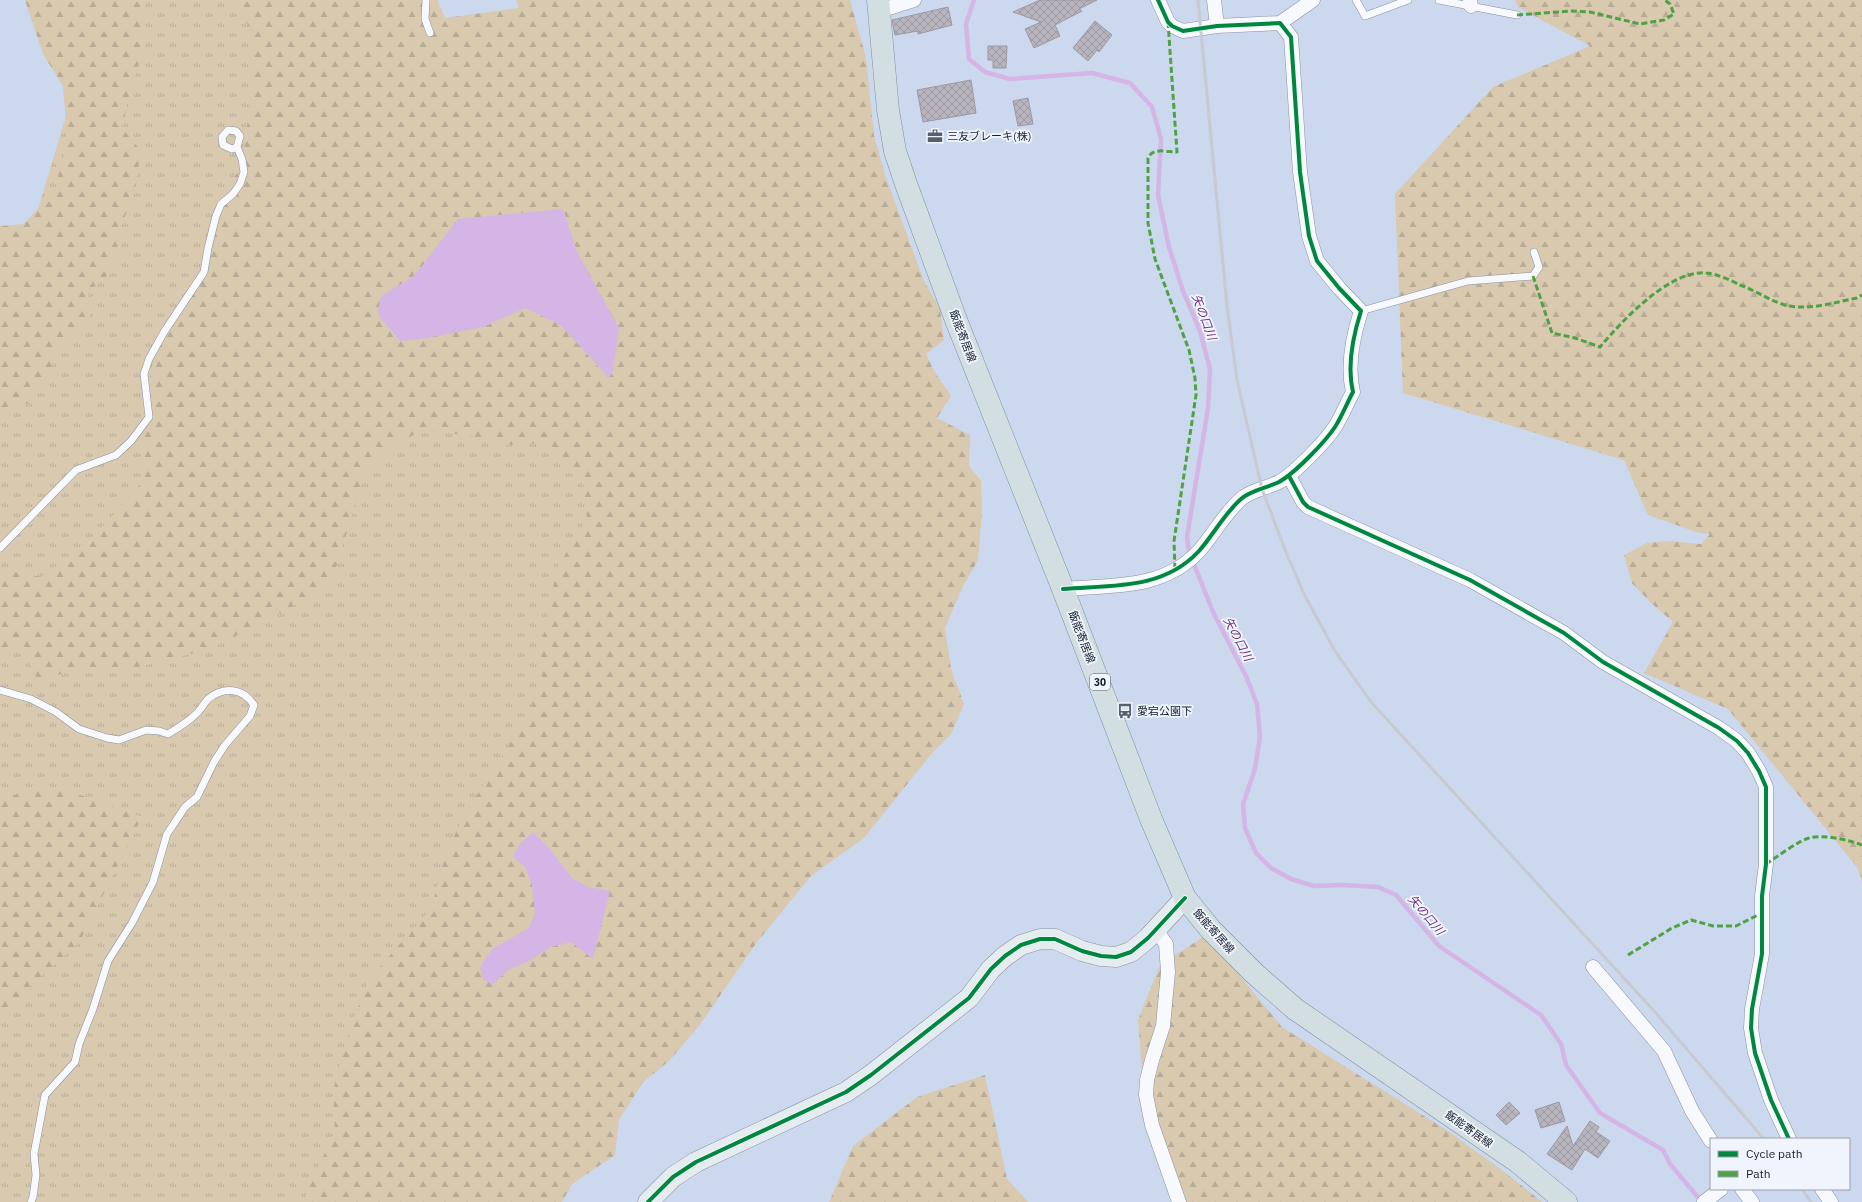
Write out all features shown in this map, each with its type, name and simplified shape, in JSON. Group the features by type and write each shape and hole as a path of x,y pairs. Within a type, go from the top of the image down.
{"main road":[{"name":"飯能寄居線","path":"878,5 888,110 895,151 956,320 1063,589 1151,819 1185,898 1217,936 1254,973 1295,1009 1518,1162 1566,1202"}],"street":[{"path":"878,5 914,0"},
{"path":"1158,0 1164,16 1172,26 1183,31 1218,26 1280,23 1313,0"},
{"path":"1214,0 1218,26"},
{"path":"1063,589 1145,583 1160,578 1182,566 1198,552 1241,498 1279,482 1289,476 1335,427 1353,392 1350,379 1353,351 1361,311 1339,288 1318,261 1309,236 1300,172 1292,37 1280,23"},
{"path":"1289,476 1303,502 1308,507 1464,577 1490,591 1564,633 1603,662 1719,728 1737,741 1748,753 1759,771 1766,787 1766,864 1762,896 1762,954 1752,1010 1751,1028 1755,1053 1767,1088 1789,1138"},
{"path":"648,1202 673,1177 696,1162 846,1092 871,1075 969,998 991,969 1005,956 1021,945 1040,939 1055,939 1095,954 1116,956 1131,952 1156,930 1185,898"},
{"path":"1156,930 1166,944 1168,972 1163,1026 1147,1080 1146,1095 1152,1125 1179,1202"},
{"path":"1593,967 1664,1051 1692,1111 1710,1139"},
{"path":"1704,1202 1720,1190"},
{"path":"1743,1190 1752,1202"},
{"path":"1823,1190 1832,1202"}],"lane":[{"path":"426,0 425,19 430,33"},
{"path":"1356,0 1365,16 1408,0"},
{"path":"1439,0 1470,3 1517,14"},
{"path":"0,548 76,470 116,455 131,441 149,417 144,374 149,359 164,332 204,272 216,216 221,204 233,194 240,184 244,172 242,159 237,147"},
{"path":"1361,311 1468,281 1533,276 1539,267 1534,252"},
{"path":"0,690 31,700 56,712 79,729 107,738 119,740 146,730 159,731 168,734 189,720 208,700 219,693 229,690 245,694 254,705 250,716 225,745 214,762 197,797 185,807 167,834 153,882 132,923 108,962 93,1009 79,1044 75,1062 45,1095 35,1140 34,1154 36,1175 31,1202"}],"green space":[{"path":"25,0 148,0 141,11 142,54 129,96 122,128 141,151 136,184 119,234 116,259 105,279 88,291 91,315 77,332 51,351 53,367 37,390 31,403 15,405 0,426 0,226 24,224 55,190 67,135 63,86 43,54"},
{"path":"101,0 356,0 754,335 326,1202 0,1202 0,335"},
{"path":"235,0 437,0 445,18 519,8 516,0 850,0 866,58 874,135 885,175 924,281 940,309 944,340 926,354 933,369 951,396 937,418 970,435 969,466 981,481 982,511 978,560 962,588 945,628 951,669 964,704 951,734 932,753 864,838 811,876 757,942 699,1026 669,1061 643,1082 619,1120 615,1155 572,1184 562,1202 302,1202 335,1131 333,1091 350,1029 368,981 432,907 444,858 464,815 521,727 542,683 541,647 557,568 587,519 583,481 565,458 543,443 505,445 467,435 423,431 398,442 366,470 330,587 210,649 133,668 75,671 37,679 23,648 0,656 0,569 41,577 88,543 144,480 141,445 144,395 160,346 183,314 204,268 215,223 244,157 256,40","holes":["563,209 577,252 619,328 608,378 561,325 524,308 483,327 380,297 414,276"]},
{"path":"1515,0 1862,0 1862,882 1857,867 1728,709 1644,673 1673,622 1651,603 1632,583 1624,555 1647,543 1668,541 1701,544 1710,534 1699,533 1648,515 1624,460 1403,393 1395,194 1493,87 1590,46 1518,7"},
{"path":"58,787 142,817 80,941 2,1013 0,1013 0,798"},
{"path":"1206,935 1282,1027 1448,1131 1502,1170 1542,1202 1181,1202 1143,1084 1138,1020 1160,965"},
{"path":"985,1075 1007,1179 1028,1202 829,1202 853,1146 917,1097"}],"shaded area":[{"path":"563,209 577,252 619,328 613,371 609,378 561,325 525,308 483,327 427,338 400,341 378,315 380,297 414,276 458,219"},
{"path":"533,832 549,848 572,878 589,887 610,891 593,959 571,942 551,947 525,963 509,969 492,985 483,979 480,967 492,949 528,929 535,914 532,884 525,867 513,857 519,845"}],"building":[{"path":"1040,0 1097,0 1079,9 1082,11 1055,25 1060,36 1034,48 1025,29 1041,22 1013,12"},
{"path":"948,7 952,25 918,34 918,31 895,35 892,20"},
{"path":"1095,21 1112,35 1099,52 1097,50 1088,61 1073,48"},
{"path":"988,46 1007,46 1006,68 993,68 993,60 988,60"},
{"path":"971,80 976,113 923,122 917,90"},
{"path":"1028,98 1033,124 1018,126 1013,101"},
{"path":"1509,1102 1520,1113 1506,1125 1496,1115"},
{"path":"1559,1102 1565,1121 1541,1128 1535,1110"},
{"path":"1590,1121 1599,1127 1596,1132 1610,1141 1598,1158 1585,1149 1572,1170 1547,1154 1567,1126 1573,1146"}],"waterway":[{"name":"矢の口川","path":"974,0 966,24 969,59 985,72 1010,79 1092,73 1130,83 1152,107 1161,139 1158,195 1169,247 1183,291 1200,331 1210,369 1208,408 1187,537 1189,552 1214,614 1246,676 1257,704 1260,736 1255,769 1243,804 1245,828 1256,853 1271,868 1291,879 1314,886 1343,885 1378,887 1396,895 1439,946 1541,1015 1561,1044 1566,1065 1600,1113 1663,1150 1670,1164 1702,1202"}],"railway":[{"path":"1198,0 1227,306 1237,380 1262,489 1285,550 1305,596 1335,651 1371,702 1654,1011 1763,1138"},
{"path":"1803,1190 1811,1202"}],"marked path":[{"path":"1517,15 1571,11 1590,12 1640,24 1664,20 1674,14 1670,4 1665,0"},
{"path":"1168,22 1177,152 1157,151 1153,152 1148,158 1148,223 1155,259 1189,350 1195,378 1196,395 1174,541 1175,570"},
{"path":"1533,276 1552,333 1575,338 1600,347 1633,311 1647,299 1662,288 1692,274 1710,273 1777,302 1798,307 1824,305 1857,298 1862,295"},
{"path":"1766,864 1805,839 1809,838 1828,837 1862,845"},
{"path":"1628,955 1672,928 1691,920 1713,926 1736,926 1762,913"}],"cycle path":[{"path":"1063,589 1118,586 1136,583 1169,573 1185,564 1199,551 1229,511 1241,499 1254,491 1286,478 1309,457 1335,427 1353,392 1351,382 1351,362 1361,311 1339,288 1317,261 1309,236 1300,172 1291,37 1280,23 1217,26 1183,31 1172,26 1168,22 1158,0"},
{"path":"1289,476 1303,502 1308,507 1470,580 1564,633 1603,662 1719,728 1737,741 1748,753 1759,771 1766,787 1766,864 1762,896 1762,954 1752,1009 1751,1028 1755,1053 1771,1100 1789,1138"},
{"path":"648,1202 673,1177 696,1162 846,1092 871,1075 969,998 991,969 1005,956 1021,945 1040,939 1055,939 1082,951 1101,956 1116,957 1131,952 1148,938 1185,898"}],"place":[{"name":"三友ブレーキ(株)","path":"935,136"},
{"name":"愛宕公園下","path":"1125,711"}]}
